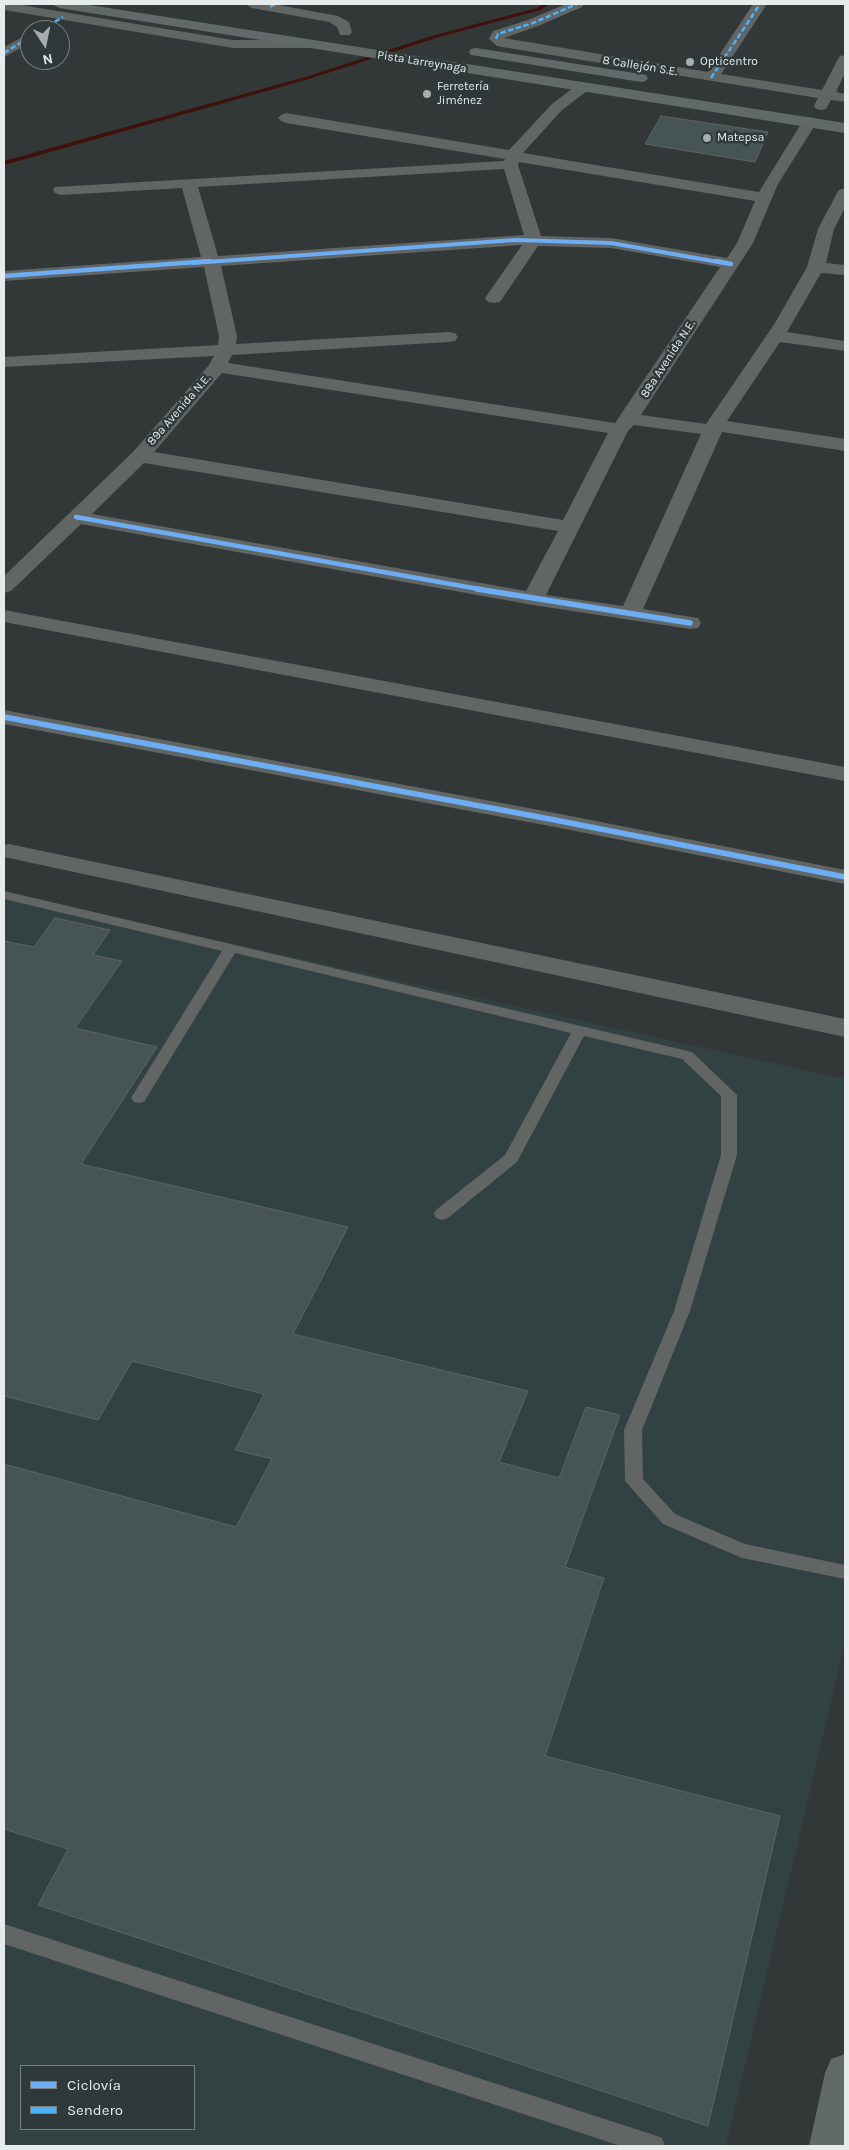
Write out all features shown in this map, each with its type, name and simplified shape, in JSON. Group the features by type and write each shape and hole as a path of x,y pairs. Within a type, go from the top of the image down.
{"main road":[{"path":"250,10 350,32"},
{"path":"312,44 336,39 350,32"},
{"name":"Pista Larreynaga","path":"312,44 845,128"},
{"name":"Pista Larreynaga","path":"458,49 567,65 638,78 824,101 845,110"},
{"path":"567,65 580,57"},
{"path":"484,72 491,65 500,62 517,61 619,77 638,78"},
{"path":"830,2146 845,2073"}],"street":[{"name":"8 Callejón S.E.","path":"578,4 532,23 498,34 496,39 502,44 711,78 824,101 845,98"},
{"path":"711,78 760,4"},
{"path":"250,10 272,5 333,19 350,32"},
{"path":"4,6 61,10 233,44 312,44"},
{"path":"52,20 61,10"},
{"path":"4,54 20,44"},
{"path":"824,101 845,59"},
{"path":"534,240 512,161 517,149 557,107 582,88"},
{"path":"286,118 512,161 764,198"},
{"name":"88a Avenida N.E.","path":"533,599 625,424 745,243 770,184 809,122"},
{"path":"61,190 512,161"},
{"name":"89a Avenida N.E.","path":"4,587 140,456 217,367 226,349 228,336 211,261 189,183"},
{"path":"630,614 714,428 775,336 816,267 826,229 845,193"},
{"path":"826,229 845,232"},
{"path":"4,276 505,240 611,243 731,264"},
{"path":"494,298 534,240"},
{"path":"816,267 845,270"},
{"path":"775,336 845,346"},
{"path":"4,362 449,337"},
{"path":"217,367 625,424 714,428 845,444"},
{"path":"140,456 570,527"},
{"path":"76,517 533,599 690,623"},
{"path":"4,616 845,774"},
{"path":"4,716 845,877"},
{"path":"9,851 845,1028"}],"lane":[{"path":"4,895 687,1055 729,1095 729,1155 682,1311 633,1430 634,1481 670,1519 742,1551 845,1572"},
{"path":"139,1098 231,948"},
{"path":"442,1214 511,1158 580,1030"},
{"path":"4,1934 654,2146"}],"shaded area":[{"path":"4,893 845,1079 845,1643 726,2146 4,2146"}],"building":[{"name":"Matepsa","path":"661,116 768,132 755,162 645,144"},
{"path":"55,918 110,930 93,955 122,961 75,1028 157,1047 81,1164 348,1227 293,1334 528,1391 499,1462 559,1478 586,1407 620,1415 565,1567 604,1578 545,1756 780,1816 708,2126 38,1905 68,1849 4,1829 4,1464 236,1527 272,1459 235,1450 264,1394 132,1361 98,1420 4,1396 4,941 34,947"}],"waterway":[{"path":"4,163 307,78 437,36 539,9 546,4"}],"marked path":[{"path":"270,7 275,4"},
{"path":"496,39 498,34 533,23 577,4"},
{"path":"711,78 760,4"},
{"path":"58,20 63,17"},
{"path":"4,53 20,43"}],"cycle path":[{"path":"4,276 515,240 611,243 731,264"},
{"path":"76,517 533,599 690,623"},
{"path":"4,717 555,820 845,877"}],"place":[{"name":"Opticentro","path":"690,62"},
{"name":"Ferretería Jiménez","path":"427,94"},
{"name":"Matepsa","path":"707,138"}]}
